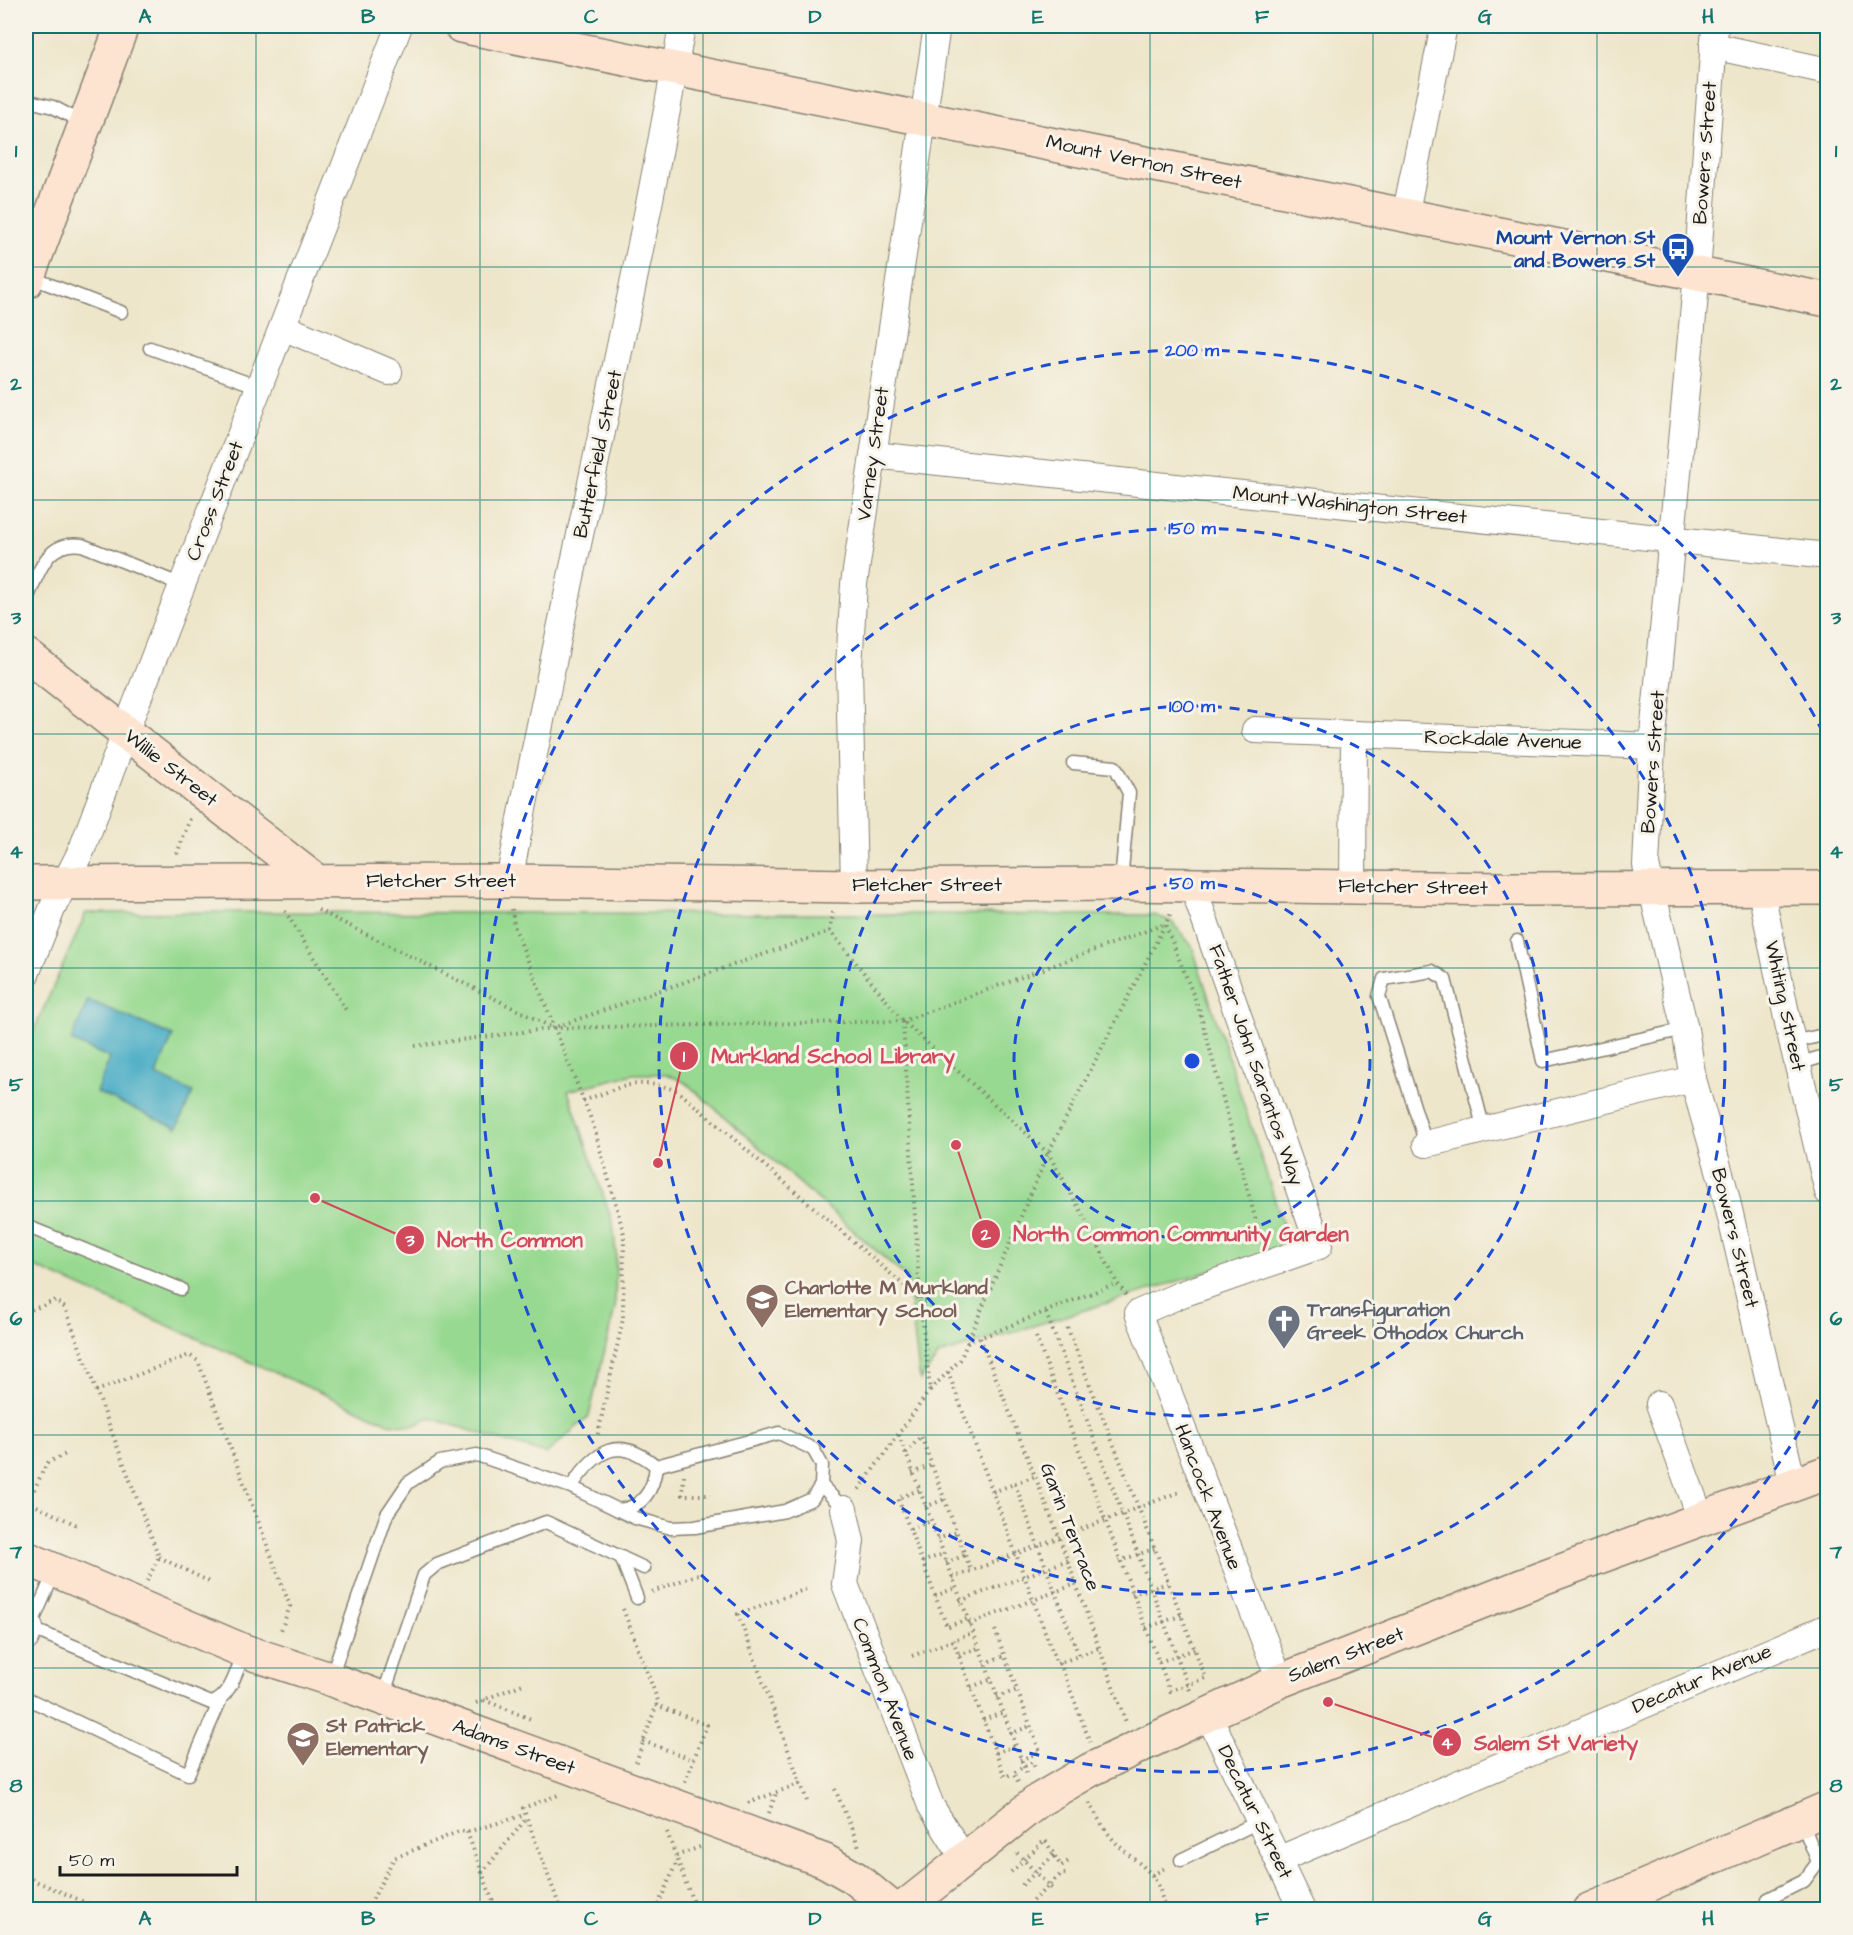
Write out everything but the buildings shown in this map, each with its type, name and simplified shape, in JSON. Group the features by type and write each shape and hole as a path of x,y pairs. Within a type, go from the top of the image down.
{"main road":[{"path":"27,279 33,238 85,124 122,26"},
{"name":"Mount Vernon Street","path":"461,26 675,67 1827,300"},
{"name":"Willie Street","path":"26,655 125,732 315,895"},
{"name":"Fletcher Street","path":"26,882 66,881 315,895 511,895 854,886 1121,884 1761,891 1827,888"},
{"name":"Salem Street","path":"901,1910 1015,1818 1062,1785 1201,1706 1280,1681 1827,1472"},
{"name":"Adams Street","path":"26,1558 244,1651 330,1679 825,1861 855,1878 894,1910"},
{"path":"1589,1910 1814,1814"}],"street":[{"name":"Cross Street","path":"26,974 82,849 125,732 399,26"},
{"name":"Butterfield Street","path":"511,895 558,636 634,286 682,26"},
{"name":"Varney Street","path":"854,886 849,667 854,584 937,26"},
{"path":"1405,216 1444,26"},
{"path":"1714,36 1827,71"},
{"name":"Bowers Street","path":"1714,36 1697,274 1652,746 1646,865 1685,1029 1693,1079 1723,1184 1793,1484"},
{"path":"283,327 389,372"},
{"name":"Mount Washington Street","path":"873,455 1827,556"},
{"name":"Rockdale Avenue","path":"1254,730 1652,746"},
{"path":"1353,886 1354,734"},
{"name":"Father John Sarantos Way","path":"1138,1313 1182,1294 1319,1246 1192,884"},
{"name":"Whiting Street","path":"1761,891 1794,1053 1827,1192"},
{"path":"1426,1144 1693,1079"},
{"name":"Hancock Avenue","path":"1138,1313 1280,1681"},
{"path":"1659,1404 1701,1519"},
{"name":"Common Avenue","path":"844,1509 851,1540 844,1584 931,1806 964,1859"},
{"name":"Decatur Avenue","path":"1280,1859 1827,1627"},
{"name":"Decatur Street","path":"1201,1706 1280,1859 1302,1910"}],"lane":[{"path":"26,100 53,107 85,124"},
{"path":"27,279 121,312"},
{"path":"150,348 259,387"},
{"path":"26,602 47,558 55,548 68,543 82,545 182,585"},
{"path":"1073,763 1115,767 1129,793 1121,884"},
{"path":"1517,941 1542,1061 1685,1029"},
{"path":"1426,1144 1379,996 1384,979 1432,971 1445,979 1484,1130"},
{"path":"1794,1053 1824,1035 1827,1037"},
{"path":"1794,1053 1827,1055"},
{"path":"26,1226 181,1289"},
{"path":"330,1679 387,1514 408,1483 440,1462 477,1455 571,1487 635,1518 671,1528 695,1527 785,1511 812,1499 821,1485 822,1465 813,1449 779,1433 656,1466"},
{"path":"571,1487 592,1460 600,1454 624,1449 639,1451 656,1466"},
{"path":"618,1510 631,1509 645,1498 655,1480 656,1466"},
{"path":"821,1485 844,1509"},
{"path":"383,1699 424,1575 431,1567 546,1522 644,1568"},
{"path":"621,1557 637,1598"},
{"path":"55,1571 28,1633 211,1703 220,1701"},
{"path":"26,1698 188,1774 244,1651"},
{"path":"1768,1899 1804,1881 1818,1862 1814,1814"},
{"path":"1181,1860 1260,1821"}],"path":[{"path":"174,862 192,813"},
{"path":"315,895 553,1028 830,931"},
{"path":"511,895 514,926 592,1124 624,1234 623,1318 592,1460"},
{"path":"284,909 346,1010"},
{"path":"833,910 830,931 903,1021 1048,1153 1083,1215 1117,1283 1138,1313"},
{"path":"844,1509 930,1390 960,1360 1048,1153 1171,913"},
{"path":"415,1046 553,1028 903,1021 1165,924"},
{"path":"1165,924 1199,1009 1262,1243"},
{"path":"903,1021 921,1299 930,1390"},
{"path":"583,1101 628,1084 654,1083 678,1091 921,1299"},
{"path":"967,1343 1117,1283"},
{"path":"26,1312 56,1299 65,1308 159,1557 210,1582"},
{"path":"1046,1313 1187,1685 1201,1706"},
{"path":"1036,1337 1104,1522 1170,1691 1206,1678 1068,1327"},
{"name":"Garin Terrace","path":"980,1338 1068,1560 1129,1728"},
{"path":"96,1391 189,1355 198,1361 290,1606 278,1640"},
{"path":"948,1372 1057,1664 1099,1648"},
{"path":"898,1435 1014,1746 1030,1778"},
{"path":"906,1454 921,1436 971,1571"},
{"path":"68,1453 47,1462 27,1503 79,1526"},
{"path":"912,1473 932,1465"},
{"path":"684,1475 682,1495 711,1495"},
{"path":"993,1492 1035,1476"},
{"path":"952,1578 1202,1483"},
{"path":"1015,1484 1079,1656"},
{"path":"919,1490 898,1498 947,1627 967,1619"},
{"path":"925,1507 945,1499"},
{"path":"910,1529 931,1521"},
{"path":"938,1539 957,1532"},
{"path":"1119,1561 1156,1548"},
{"path":"922,1562 943,1554"},
{"path":"946,1563 965,1555"},
{"path":"143,1589 159,1557"},
{"path":"960,1601 1068,1560"},
{"path":"633,1770 658,1701 622,1605 701,1573"},
{"path":"1132,1594 1169,1583"},
{"path":"969,1624 1077,1584"},
{"path":"807,1801 738,1614 809,1588"},
{"path":"935,1596 956,1588"},
{"path":"1146,1628 1182,1615"},
{"path":"994,1630 1040,1752 1020,1760"},
{"path":"912,1656 972,1633"},
{"path":"954,1640 1005,1777 1032,1762 1038,1773"},
{"path":"959,1655 978,1648"},
{"path":"1159,1662 1195,1649"},
{"path":"984,1663 1004,1656"},
{"path":"1060,1663 1091,1745"},
{"path":"971,1687 990,1680"},
{"path":"474,1704 523,1684"},
{"path":"997,1698 1017,1690"},
{"path":"484,1700 531,1719"},
{"path":"656,1705 708,1725 683,1789"},
{"path":"983,1720 1002,1713"},
{"path":"1010,1734 1030,1726"},
{"path":"644,1741 694,1760"},
{"path":"996,1753 1014,1746"},
{"path":"1013,1773 1020,1785"},
{"path":"746,1804 801,1783"},
{"path":"835,1789 862,1854"},
{"path":"559,1909 523,1808 571,1791"},
{"path":"766,1819 776,1792"},
{"path":"1085,1798 1118,1846 1149,1869 1163,1896 1164,1910"},
{"path":"367,1910 390,1864 399,1854 460,1831 467,1832 526,1817"},
{"path":"482,1873 526,1817"},
{"path":"664,1826 696,1910"},
{"path":"467,1832 496,1910"},
{"path":"1011,1872 1045,1840 1061,1866 1070,1860"},
{"path":"656,1910 677,1858 710,1843"},
{"path":"1015,1850 1050,1887"},
{"path":"1022,1885 1054,1855"},
{"path":"1028,1905 1050,1887 1061,1874 1069,1874"},
{"path":"26,1877 103,1910"}],"green space":[{"path":"86,913 1154,915 1171,921 1192,946 1286,1234 1286,1242 1279,1250 939,1355 920,1380 907,1278 686,1083 667,1074 633,1074 568,1091 613,1224 616,1254 615,1308 589,1416 546,1454 430,1418 412,1426 389,1423 26,1263 26,1048"}],"water":[{"path":"88,1000 173,1036 156,1075 193,1092 177,1128 96,1092 110,1058 71,1041"}],"place":[{"name":"Mount Vernon St and Bowers St","path":"1678,278"},
{"name":"North Common Community Garden","path":"956,1145"},
{"name":"Murkland School Library","path":"658,1163"},
{"name":"North Common","path":"315,1198"},
{"name":"Charlotte M Murkland Elementary School","path":"762,1329"},
{"name":"Transfiguration Greek Othodox Church","path":"1284,1350"},
{"name":"Salem St Variety","path":"1328,1702"},
{"name":"St Patrick Elementary","path":"303,1767"}]}
